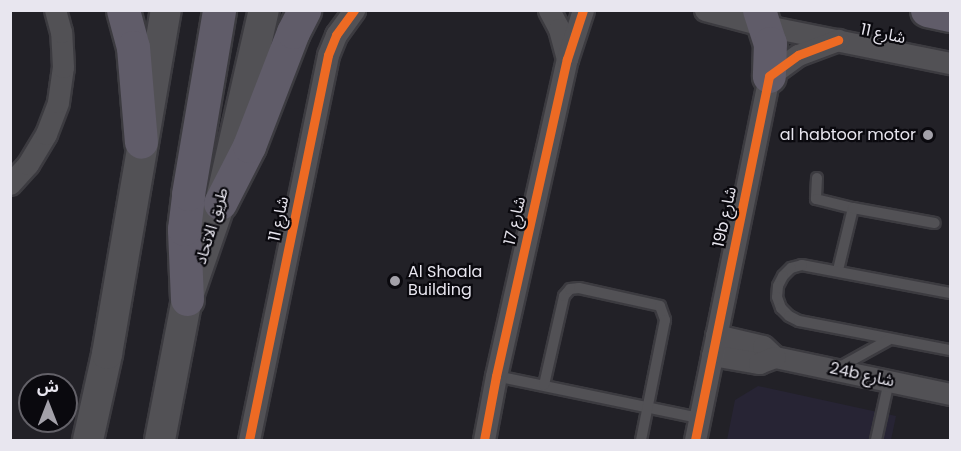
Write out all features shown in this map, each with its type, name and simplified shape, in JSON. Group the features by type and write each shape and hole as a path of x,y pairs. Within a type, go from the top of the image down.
{"main road":[{"path":"123,10 133,47 141,142"},
{"path":"88,441 107,354 141,142 166,10"},
{"path":"187,299 184,262 187,206 219,10"},
{"name":"طريق الاتحاد","path":"160,441 187,299 220,203 264,10"},
{"path":"220,203 249,146 293,32 304,10"},
{"path":"927,10 951,15"},
{"path":"763,18 770,43 769,75"},
{"path":"107,354 109,441"}],"street":[{"path":"10,184 28,164 46,134 58,102 63,67 61,32 55,10"},
{"name":"شارع 11","path":"249,441 328,55 336,35 354,10"},
{"name":"شارع 17","path":"549,10 559,29 567,59"},
{"name":"شارع 17","path":"484,441 496,376 567,59 583,10"},
{"name":"شارع 11","path":"705,10 763,18 838,40 951,63"},
{"path":"769,75 798,55 838,40"},
{"name":"19b شارع","path":"695,441 769,75"},
{"name":"24b شارع","path":"714,345 763,346 775,357 951,394"}],"lane":[{"path":"817,178 816,199 935,223"},
{"path":"838,270 853,208"},
{"path":"951,293 802,265 791,268 783,276 778,286 777,297 781,308 789,316 800,321 951,350"},
{"path":"544,386 564,296 570,289 579,288 655,303 663,310 665,320 641,441"},
{"path":"835,370 890,339"},
{"path":"496,376 699,418"},
{"path":"876,441 888,381"}],"shaded area":[{"path":"758,386 896,416 891,440 727,440 735,400"}],"cycle path":[{"path":"249,440 328,55 336,35 354,10"},
{"path":"484,440 496,376 567,59 583,10"},
{"path":"695,440 769,76 798,55 838,40"}],"place":[{"name":"al habtoor motor","path":"928,135"},
{"name":"Al Shoala Building","path":"395,281"}]}
